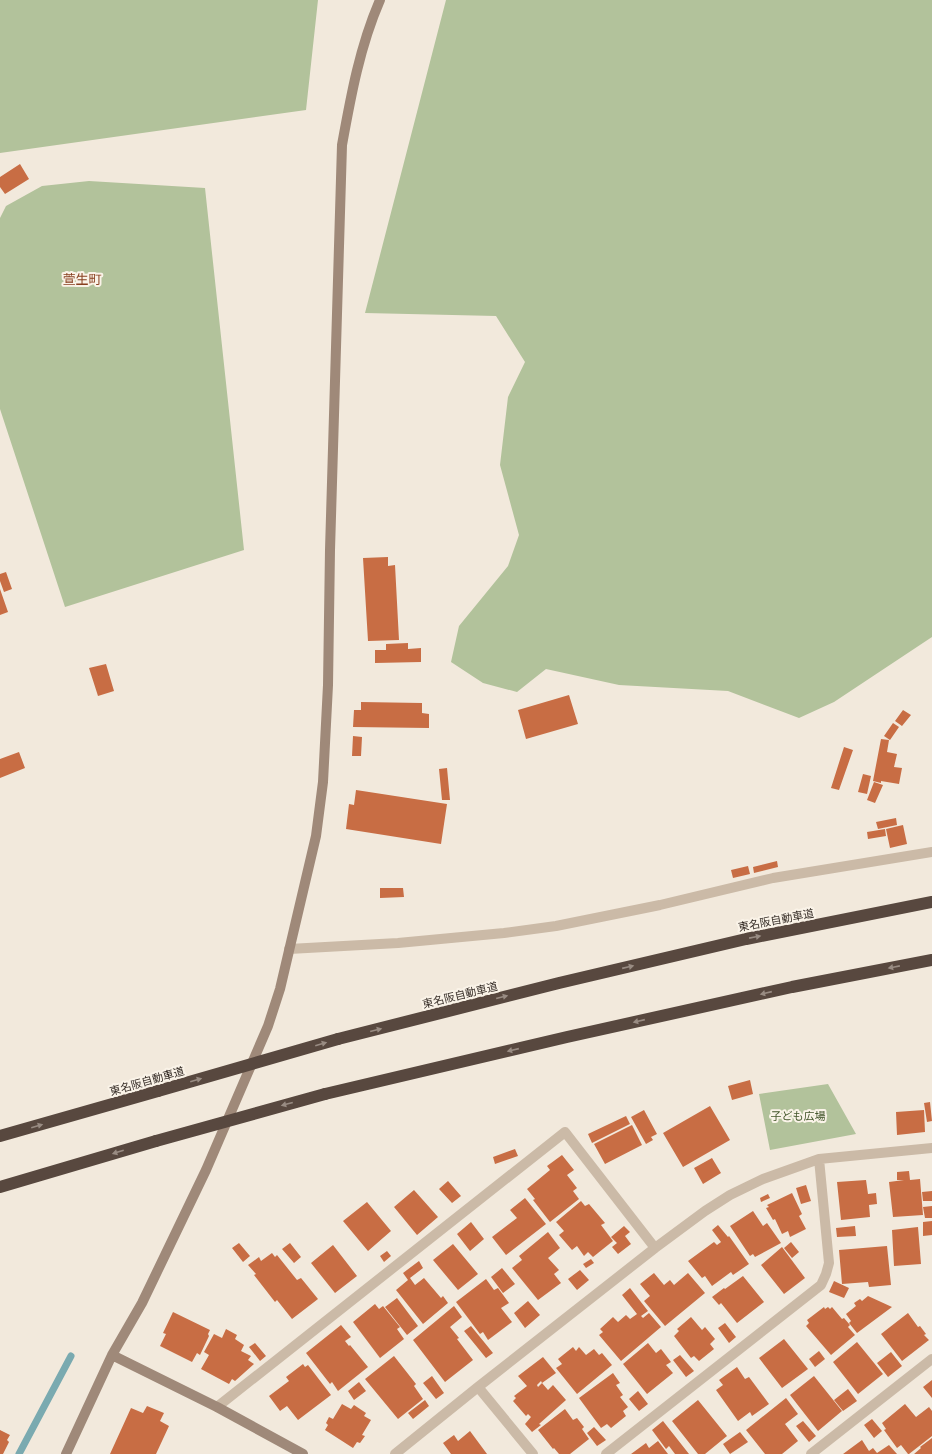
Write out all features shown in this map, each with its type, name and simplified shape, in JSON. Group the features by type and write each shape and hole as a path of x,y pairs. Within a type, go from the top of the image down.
{"highway":[{"name":"東名阪自動車道","path":"0,1136 338,1039 559,983 746,939 932,902"},
{"path":"0,1187 156,1141 325,1094 559,1039 792,987 932,960"}],"street":[{"path":"66,1454 112,1355 142,1303 206,1170 268,1026 280,989 316,836 323,782 328,685 330,542 342,145 351,93 362,50 380,0"},
{"path":"289,949 398,943 504,933 556,926 660,905 773,878 932,852"},
{"path":"217,1407 565,1132 655,1248"},
{"path":"395,1454 655,1248 705,1211 730,1195 763,1179 819,1159 932,1148"},
{"path":"606,1454 821,1285 829,1263 819,1159"},
{"path":"112,1355 217,1407 303,1454"},
{"path":"811,1454 932,1359"},
{"path":"478,1387 532,1454"}],"green space":[{"path":"0,0 318,0 306,110 0,153"},
{"path":"446,0 932,0 932,637 834,702 799,718 728,691 619,685 546,669 517,692 483,683 451,662 459,626 508,566 519,535 500,465 508,397 525,362 496,316 365,313"},
{"path":"89,181 205,188 244,550 65,607 0,409 0,218 6,206 42,186"},
{"name":"子ども広場","path":"828,1084 856,1134 770,1150 759,1094"}],"building":[{"path":"20,164 29,179 5,194 0,187 0,177"},
{"path":"388,557 388,566 395,565 399,640 368,641 363,558"},
{"path":"6,572 12,589 4,592 0,581 0,574"},
{"path":"0,589 8,612 0,615"},
{"path":"408,643 408,649 421,648 421,662 375,663 375,650 386,650 386,644"},
{"path":"106,664 114,691 98,696 89,668"},
{"path":"569,695 578,724 526,739 518,710"},
{"path":"361,702 422,703 422,713 429,714 429,728 353,727 354,710 361,710"},
{"path":"903,710 911,715 902,726 895,721"},
{"path":"893,723 899,727 890,740 884,736"},
{"path":"353,736 362,737 361,756 352,756"},
{"path":"881,739 889,740 887,752 897,754 894,767 902,768 899,784 873,781"},
{"path":"844,747 853,750 839,790 831,788"},
{"path":"19,752 25,768 0,778 0,759"},
{"path":"447,768 450,800 442,800 439,769"},
{"path":"863,774 871,776 867,794 858,792"},
{"path":"874,782 883,785 875,803 867,800"},
{"path":"356,790 447,804 441,844 346,829 349,804 354,805"},
{"path":"896,818 897,825 878,829 876,822"},
{"path":"903,825 907,844 890,848 886,829"},
{"path":"885,829 886,836 868,839 867,832"},
{"path":"777,861 778,867 754,873 753,867"},
{"path":"748,866 750,874 733,878 731,870"},
{"path":"380,888 403,888 404,897 380,898"},
{"path":"750,1080 753,1094 732,1100 728,1086"},
{"path":"930,1102 932,1121 927,1122 924,1103"},
{"path":"710,1106 730,1140 683,1167 663,1133"},
{"path":"644,1110 657,1134 651,1137 653,1140 646,1144 631,1117"},
{"path":"924,1110 925,1132 897,1135 896,1112"},
{"path":"626,1116 630,1124 592,1143 588,1134"},
{"path":"632,1125 642,1145 605,1164 594,1144"},
{"path":"515,1149 518,1156 495,1164 493,1157"},
{"path":"562,1155 574,1170 567,1175 577,1188 573,1191 579,1199 550,1222 533,1200 535,1199 527,1189 550,1170 547,1166"},
{"path":"712,1158 721,1173 703,1184 694,1168"},
{"path":"909,1171 910,1180 920,1179 923,1215 893,1217 889,1182 904,1180 897,1180 897,1172"},
{"path":"866,1180 868,1194 876,1193 877,1204 869,1205 870,1217 841,1220 837,1182"},
{"path":"448,1181 461,1196 452,1203 439,1189"},
{"path":"806,1185 811,1201 801,1204 796,1188"},
{"path":"414,1190 438,1217 417,1235 394,1207"},
{"path":"932,1191 932,1201 923,1201 922,1192"},
{"path":"792,1193 802,1214 799,1216 806,1229 790,1237 788,1231 782,1234 775,1219 773,1220 766,1208 769,1207 767,1205"},
{"path":"768,1194 770,1198 761,1202 760,1198"},
{"path":"525,1198 546,1224 506,1255 492,1237 517,1218 510,1210"},
{"path":"581,1201 585,1206 589,1204 605,1223 601,1225 613,1241 593,1257 588,1252 584,1256 577,1246 572,1250 559,1235 564,1231 556,1222"},
{"path":"367,1202 391,1231 368,1251 343,1221"},
{"path":"932,1206 932,1218 925,1218 923,1207"},
{"path":"753,1211 763,1226 767,1223 781,1243 755,1257 753,1254 750,1256 730,1226"},
{"path":"932,1221 932,1235 923,1236 923,1222"},
{"path":"471,1222 484,1239 470,1251 457,1234"},
{"path":"718,1225 728,1237 729,1236 749,1264 733,1275 731,1272 712,1286 705,1276 702,1278 688,1261 714,1242 717,1245 721,1242 712,1230"},
{"path":"624,1226 630,1232 625,1236 631,1244 618,1254 612,1247 617,1243 611,1237"},
{"path":"855,1226 856,1236 837,1237 836,1228"},
{"path":"918,1227 921,1264 894,1266 892,1230"},
{"path":"548,1232 560,1248 548,1258 559,1270 554,1274 561,1283 538,1300 512,1268 522,1260 519,1256"},
{"path":"791,1242 799,1252 792,1258 784,1248"},
{"path":"239,1243 250,1256 243,1262 232,1248"},
{"path":"290,1243 301,1257 294,1263 282,1249"},
{"path":"453,1244 478,1274 458,1290 433,1260"},
{"path":"333,1245 357,1276 335,1293 311,1263"},
{"path":"887,1246 891,1285 869,1287 868,1282 842,1284 839,1250"},
{"path":"782,1247 805,1278 784,1294 761,1265"},
{"path":"387,1251 391,1256 384,1262 380,1256"},
{"path":"272,1253 275,1257 277,1255 297,1280 301,1278 318,1299 292,1319 277,1300 275,1302 248,1265 259,1257 261,1261"},
{"path":"591,1259 594,1263 586,1268 583,1264"},
{"path":"419,1261 423,1268 410,1278 415,1285 424,1278 441,1298 443,1296 448,1303 423,1324 396,1290 408,1280 403,1273"},
{"path":"502,1268 515,1284 503,1293 491,1277"},
{"path":"580,1270 589,1280 577,1290 568,1279"},
{"path":"654,1273 664,1285 670,1280 674,1285 688,1273 705,1293 665,1326 644,1301 650,1296 640,1284"},
{"path":"743,1276 764,1302 737,1323 721,1303 719,1305 712,1297"},
{"path":"486,1279 494,1290 498,1288 509,1303 501,1308 512,1322 488,1340 483,1332 480,1334 456,1302"},
{"path":"834,1281 849,1288 844,1298 829,1292"},
{"path":"630,1288 648,1311 641,1316 643,1318 649,1313 661,1327 621,1361 599,1335 603,1332 600,1329 613,1317 618,1322 626,1315 630,1319 637,1314 622,1295"},
{"path":"868,1296 892,1307 857,1333 849,1323 851,1321 846,1314 856,1306 854,1303 860,1299 862,1301"},
{"path":"397,1298 418,1326 407,1335 385,1307"},
{"path":"528,1301 540,1315 525,1328 514,1313"},
{"path":"375,1304 379,1309 383,1306 400,1327 397,1329 404,1339 380,1358 353,1322"},
{"path":"454,1306 462,1317 450,1327 473,1360 445,1382 413,1340"},
{"path":"824,1307 825,1309 828,1307 830,1309 832,1307 842,1319 844,1318 850,1325 848,1327 855,1335 831,1355 806,1326 809,1323 807,1320"},
{"path":"173,1312 210,1330 208,1334 209,1336 200,1355 197,1353 192,1362 160,1346 166,1334 163,1333"},
{"path":"908,1313 918,1327 920,1326 926,1334 924,1335 929,1340 902,1361 881,1334"},
{"path":"691,1317 702,1330 705,1327 715,1339 710,1344 714,1349 699,1361 694,1356 691,1358 674,1336 679,1331 677,1329"},
{"path":"725,1323 736,1337 729,1343 718,1328"},
{"path":"341,1325 351,1337 345,1341 368,1367 338,1391 332,1382 330,1384 306,1353"},
{"path":"471,1326 493,1353 486,1358 464,1331"},
{"path":"226,1329 237,1335 235,1339 244,1345 241,1351 251,1356 248,1360 254,1364 235,1381 232,1379 229,1384 201,1369 209,1355 204,1352 214,1334 222,1338"},
{"path":"784,1339 808,1369 782,1388 759,1358"},
{"path":"857,1342 883,1374 858,1394 833,1362"},
{"path":"255,1343 266,1356 260,1361 249,1347"},
{"path":"648,1343 656,1353 661,1349 671,1362 666,1365 673,1373 647,1394 623,1364"},
{"path":"573,1347 576,1351 579,1347 586,1355 594,1349 599,1355 602,1353 612,1365 577,1394 556,1368 562,1364 558,1359"},
{"path":"819,1351 825,1359 815,1367 809,1359"},
{"path":"891,1352 902,1366 888,1377 877,1363"},
{"path":"680,1355 694,1371 686,1377 673,1360"},
{"path":"394,1356 416,1384 414,1386 423,1399 398,1419 365,1379"},
{"path":"543,1357 556,1373 542,1383 548,1390 553,1385 566,1400 532,1432 525,1424 531,1417 528,1414 526,1416 513,1401 516,1398 514,1396 527,1386 518,1376","holes":["541,1381 542,1383 538,1387 537,1385"]},
{"path":"303,1364 305,1367 308,1365 331,1395 298,1420 287,1406 280,1411 269,1396 289,1381 286,1377"},
{"path":"737,1367 745,1379 749,1377 769,1404 752,1416 750,1412 738,1421 716,1390 723,1385 719,1380"},
{"path":"613,1373 620,1383 616,1385 623,1395 620,1397 628,1407 623,1411 626,1416 611,1428 607,1424 601,1428 579,1398"},
{"path":"432,1376 444,1393 436,1399 423,1383"},
{"path":"814,1376 842,1411 818,1431 790,1395"},
{"path":"932,1380 932,1398 923,1387"},
{"path":"359,1382 366,1391 354,1400 348,1391"},
{"path":"848,1389 857,1401 843,1411 834,1400"},
{"path":"638,1391 648,1404 639,1411 629,1399"},
{"path":"786,1398 798,1414 785,1424 798,1441 782,1454 765,1454 746,1430"},
{"path":"425,1400 429,1406 413,1419 408,1413"},
{"path":"698,1400 727,1436 705,1454 698,1454 672,1421"},
{"path":"342,1404 351,1409 354,1405 366,1413 364,1416 371,1420 362,1435 365,1436 360,1443 357,1442 353,1448 325,1430 328,1425 326,1423 329,1417 333,1419"},
{"path":"905,1404 916,1417 929,1407 932,1411 932,1436 909,1454 901,1445 897,1448 884,1430 886,1429 882,1423"},
{"path":"147,1406 164,1413 160,1421 169,1426 156,1454 110,1454 131,1408 143,1413"},
{"path":"565,1409 573,1420 577,1418 584,1427 582,1429 589,1439 570,1454 559,1454 554,1448 553,1449 538,1430"},
{"path":"872,1419 882,1431 874,1438 864,1425"},
{"path":"663,1421 689,1454 675,1454 669,1446 666,1449 652,1430"},
{"path":"803,1421 816,1436 809,1442 796,1426"},
{"path":"594,1427 606,1440 597,1446 587,1433"},
{"path":"0,1430 10,1435 7,1440 9,1442 3,1454 0,1454"},
{"path":"470,1431 487,1454 451,1454 443,1443 454,1435 458,1441"},
{"path":"740,1432 748,1442 730,1454 723,1444"},
{"path":"932,1438 932,1454 914,1454 921,1448 920,1447"},
{"path":"862,1440 869,1451 873,1448 877,1453 889,1445 897,1454 843,1454"},
{"path":"658,1441 668,1454 631,1454 646,1443 649,1448"}],"waterway":[{"path":"19,1454 71,1356"}],"district":[{"name":"萱生町","path":"82,279"}]}
